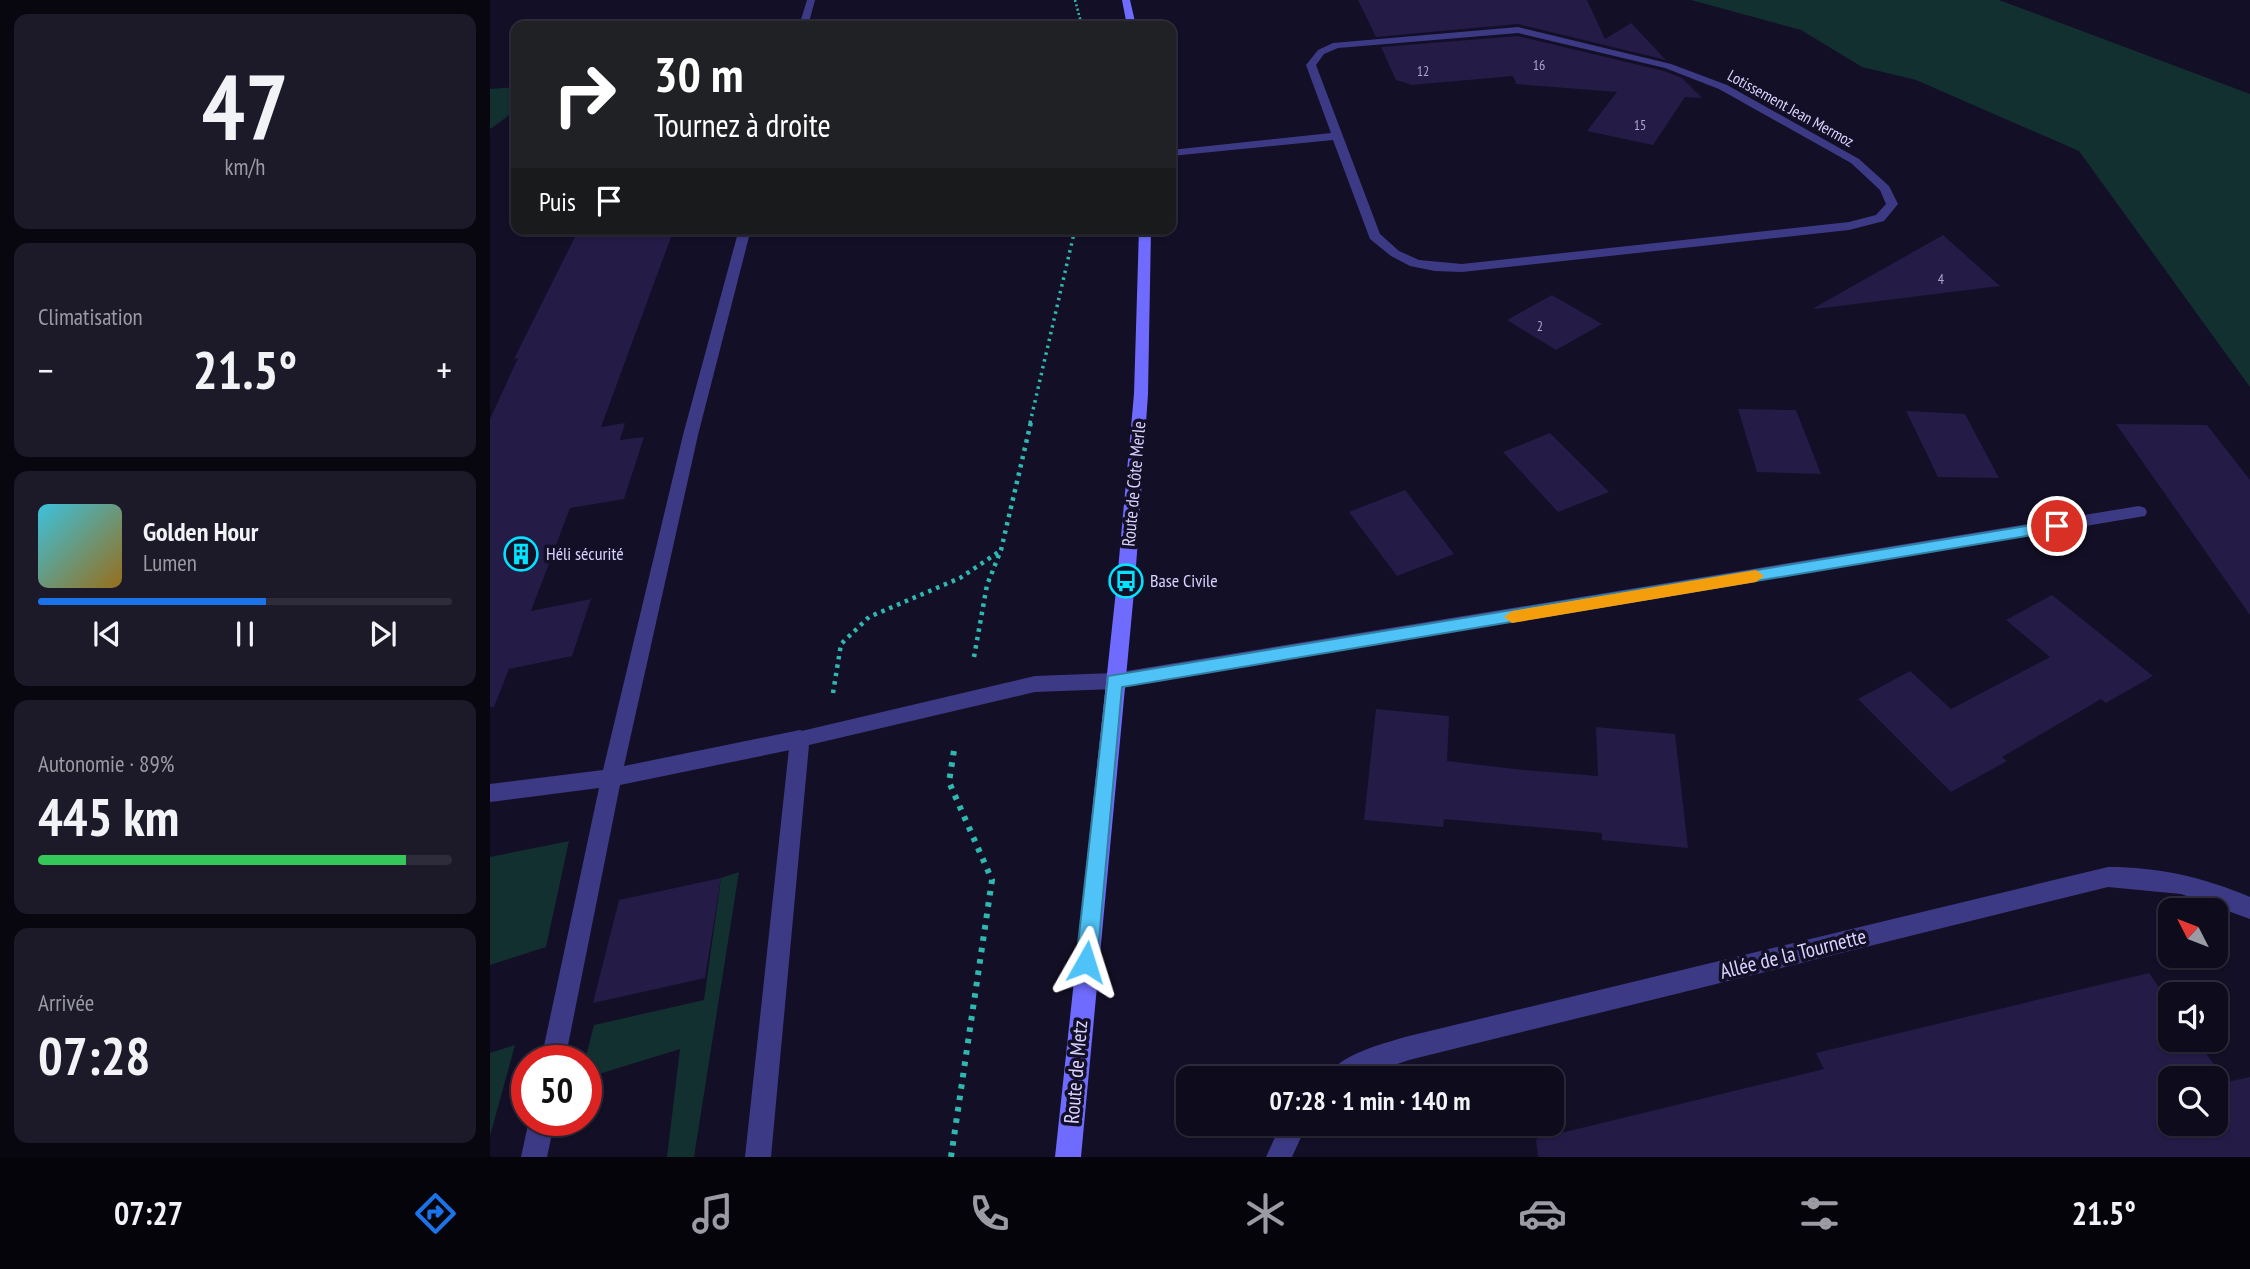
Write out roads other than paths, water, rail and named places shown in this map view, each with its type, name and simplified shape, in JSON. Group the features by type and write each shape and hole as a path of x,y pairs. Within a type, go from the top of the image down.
{"main road":[{"path":"1126,0 1131,21"},
{"name":"Route de Côte Merle","path":"1084,988 1141,394 1145,235"},
{"name":"Route de Metz","path":"1068,1157 1084,988"}],"street":[{"path":"805,21 811,0"},
{"name":"Lotissement Jean Mermoz","path":"1518,30 1668,66 1723,87 1855,161 1885,188 1892,204 1880,218 1849,226 1462,268 1423,268 1394,255 1374,236 1337,136 1311,65 1321,52 1349,43 1518,30"},
{"path":"1176,152 1337,136"},
{"path":"556,1045 609,778 743,235"},
{"path":"490,793 609,778 800,739 1035,684 1150,677 2139,512"},
{"path":"758,1157 800,739"},
{"name":"Allée de la Tournette","path":"1360,1066 1409,1048 2108,877 2156,877 2203,888 2250,908"},
{"path":"534,1157 539,1136"},
{"path":"1279,1157 1289,1136"}],"place":[{"name":"Héli sécurité","path":"521,554"},
{"name":"Base Civile","path":"1126,581"}]}
